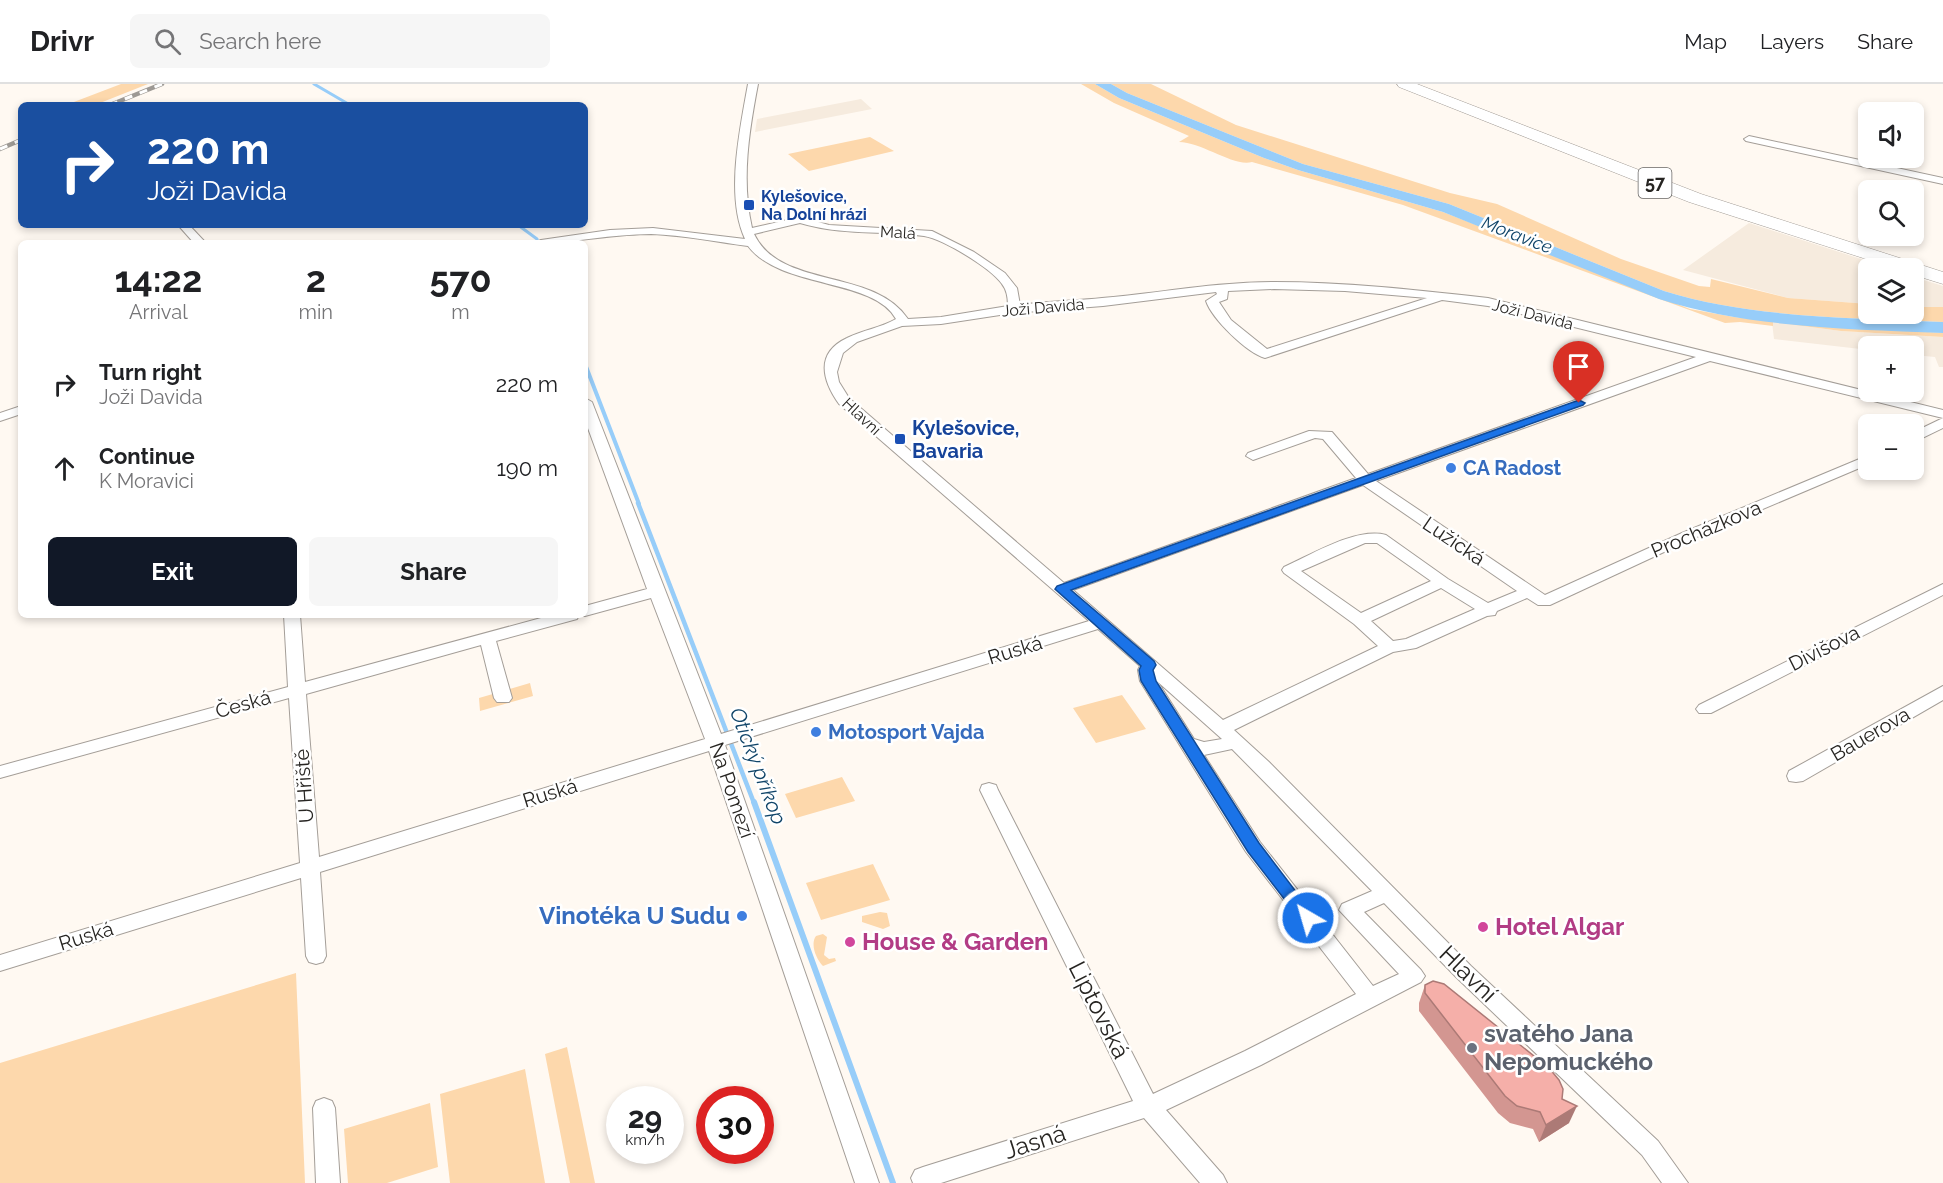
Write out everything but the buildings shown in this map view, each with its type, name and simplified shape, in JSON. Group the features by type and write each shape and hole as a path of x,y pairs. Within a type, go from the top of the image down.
{"main road":[{"name":"57","path":"1404,84 1695,198 1877,258"},
{"name":"57","path":"1924,272 1943,278"}],"street":[{"path":"753,84 745,124 741,180 741,195 750,237 764,255 780,265 884,300 896,309 902,320 900,322"},
{"path":"1749,139 1943,181"},
{"name":"Malá","path":"750,237 800,220 828,228 928,233 944,239 999,274 1012,292 1014,309"},
{"path":"186,228 197,240"},
{"path":"562,240 610,233 653,231 750,237"},
{"name":"Joži Davida","path":"900,322 920,322 1014,309 1102,302 1221,288 1270,285 1321,286 1488,302 1943,414"},
{"path":"1221,288 1223,296 1212,301 1214,307 1226,321 1265,354 1444,297"},
{"name":"Hlavní","path":"900,322 858,337 841,347 830,367 830,377 835,389 858,415 1236,741 1464,972 1650,1148 1676,1183"},
{"path":"1061,589 1708,357"},
{"name":"Na Pomezí","path":"588,410 656,592 726,739 867,1183"},
{"path":"0,417 18,411"},
{"path":"1924,432 1943,422"},
{"path":"1252,456 1314,435 1324,435 1365,480"},
{"name":"Procházkova","path":"1544,602 1687,536 1858,464"},
{"name":"Lužická","path":"1365,480 1544,602"},
{"path":"1389,647 1360,620 1290,570 1364,538 1381,538 1442,582 1489,610"},
{"path":"1360,620 1383,607 1442,582"},
{"name":"Divišova","path":"1705,709 1943,589"},
{"path":"1222,728 1389,647 1410,644 1529,591"},
{"path":"588,610 656,592"},
{"name":"U Hřiště","path":"292,618 316,956"},
{"name":"Česká","path":"0,772 561,618"},
{"name":"Ruská","path":"0,963 1101,623"},
{"path":"487,638 503,698"},
{"path":"1149,665 1146,670 1147,677 1253,848 1370,997"},
{"name":"Bauerova","path":"1796,776 1943,692"},
{"path":"1199,708 1179,720 1181,735 1193,747 1203,749 1236,741"},
{"name":"Liptovská","path":"989,790 1147,1105 1215,1183"},
{"name":"Hlavní","path":"1147,1105 1164,1101 1233,1068 1414,976 1349,910 1386,893"},
{"name":"Jasná","path":"923,1178 1147,1105"},
{"path":"324,1108 328,1183"}],"shaded area":[{"path":"121,84 148,84 103,102 74,102"},
{"path":"1081,84 1095,84 1119,98 1264,158 1443,212 1690,309 1788,323 1943,333 1943,337 1841,331 1773,322 1773,326 1740,322 1725,323 1403,205 1252,162 1236,161 1188,143 1179,142 1189,136 1114,103"},
{"path":"1111,84 1151,84 1236,125 1450,193 1497,204 1621,259 1699,286 1710,287 1711,279 1788,298 1858,303 1858,319 1731,307 1664,291 1449,204 1303,164 1127,93"},
{"path":"861,99 872,109 755,132 757,119"},
{"path":"870,137 894,151 809,171 788,154"},
{"path":"1749,223 1858,258 1858,303 1788,298 1683,270"},
{"path":"1924,280 1943,286 1943,307 1924,307"},
{"path":"1924,307 1943,307 1943,322 1924,321"},
{"path":"1772,322 1841,331 1943,337 1943,367 1939,367 1935,357 1924,356 1924,336 1858,336 1858,349 1774,339"},
{"path":"530,683 533,696 480,711 479,698"},
{"path":"1122,695 1146,729 1096,743 1073,708"},
{"path":"842,777 855,801 796,818 785,794"},
{"path":"873,864 890,900 821,920 806,883"},
{"path":"880,912 887,913 890,926 883,929 862,922 862,916"},
{"path":"823,934 827,937 824,955 829,959 835,958 836,961 823,966 816,956 814,939"},
{"path":"296,973 305,1183 0,1183 0,1063"},
{"path":"567,1047 595,1183 570,1183 545,1054"},
{"path":"525,1069 545,1183 450,1183 440,1094"},
{"path":"430,1103 438,1167 387,1183 348,1183 344,1129"}],"water":[{"name":"Moravice","path":"1095,84 1111,84 1127,93 1303,164 1449,204 1664,291 1731,307 1858,319 1858,324 1943,322 1943,333 1800,325 1693,309 1659,299 1443,212 1264,158 1119,98"}],"waterway":[{"name":"Otický příkop","path":"314,84 345,102"},
{"name":"Otický příkop","path":"522,228 537,240"},
{"name":"Otický příkop","path":"588,372 639,504"},
{"name":"Otický příkop","path":"638,503 754,803"},
{"name":"Otický příkop","path":"754,802 893,1183"}],"railway":[{"path":"117,102 162,84"},
{"path":"0,149 18,141"}],"place":[{"name":"Kylešovice, Na Dolní hrázi","path":"749,205"},
{"name":"Kylešovice, Bavaria","path":"900,439"},
{"name":"CA Radost","path":"1451,468"},
{"name":"Motosport Vajda","path":"816,732"},
{"name":"Vinotéka U Sudu","path":"742,916"},
{"name":"Hotel Algar","path":"1483,927"},
{"name":"House & Garden","path":"850,942"},
{"name":"svatého Jana Nepomuckého","path":"1472,1048"}],"route":[{"path":"1308,918 1253,848 1192,753 1149,681 1146,674 1149,665 1061,589 1579,403"}]}
